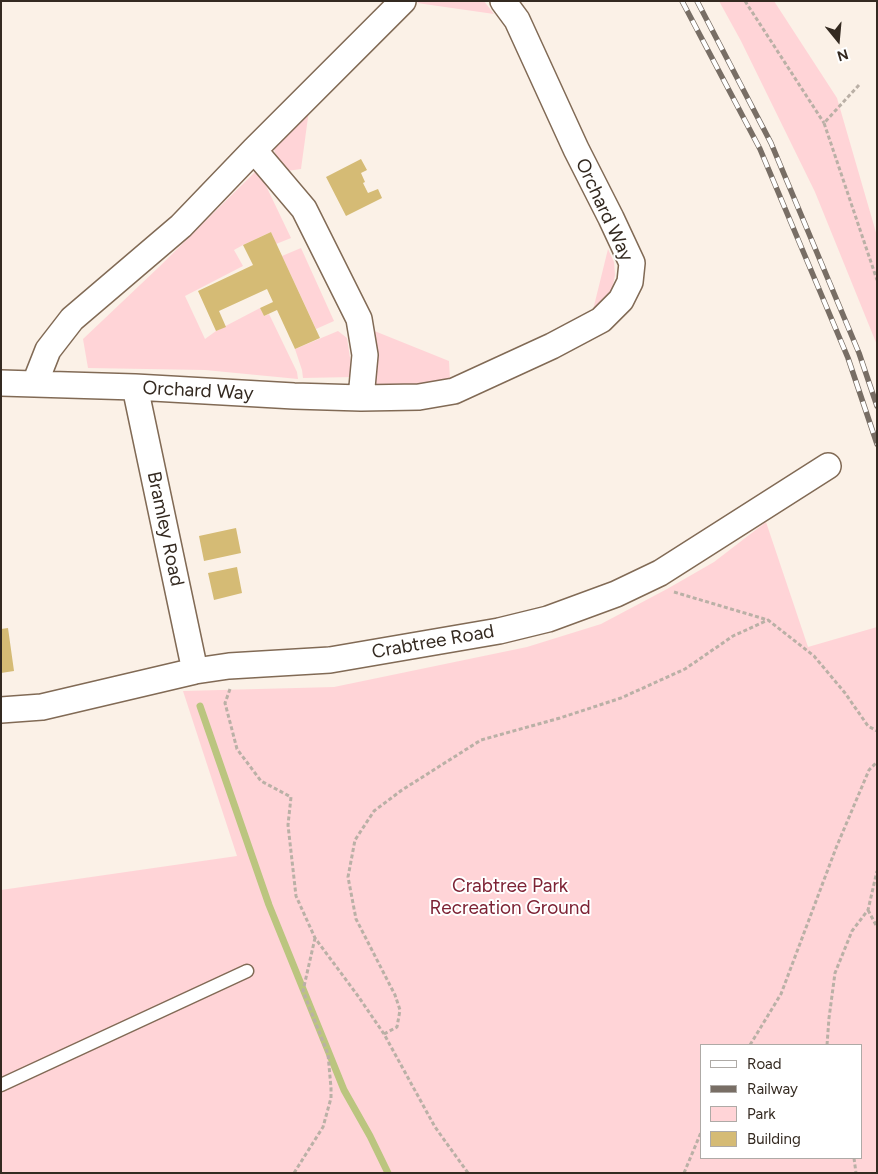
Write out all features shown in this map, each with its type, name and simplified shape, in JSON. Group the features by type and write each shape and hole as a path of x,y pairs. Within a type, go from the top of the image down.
{"street":[{"path":"36,383 48,350 72,319 181,226 403,1"},
{"name":"Orchard Way","path":"1,383 135,387 294,396 418,397 454,391 552,346 601,320 621,300 630,282 632,263 576,149 517,20 503,1"},
{"path":"254,150 304,209 359,319 365,355 361,398"},
{"name":"Bramley Road","path":"135,387 195,672"},
{"name":"Crabtree Road","path":"1,710 42,707 195,672 230,666 330,660 499,631 548,619 616,594 660,573 828,466"}],"lane":[{"path":"1,1085 247,972"}],"path":[{"path":"746,1 824,123 877,280"},
{"path":"824,123 860,85"},
{"path":"660,573 667,589 768,620 814,656 845,693 868,726 877,731"},
{"path":"384,1034 397,1027 400,1010 395,995 356,919 348,877 355,840 374,811 402,790 481,740 560,718 621,698 685,669 733,636 768,620"},
{"path":"230,666 230,690 225,703 237,749 261,781 291,798 288,824 296,896 315,938 384,1034 435,1127 468,1173"},
{"path":"751,1044 782,994 836,848 869,770 877,762"},
{"path":"827,1044 835,973 852,931 868,910 877,871"},
{"path":"868,910 877,926"},
{"path":"294,1173 323,1127 331,1098 328,1054 303,992 315,938"},
{"path":"684,1173 700,1135"},
{"path":"854,1159 856,1173"}],"green space":[{"path":"420,1 484,1 494,14 417,3"},
{"path":"719,1 774,1 837,98 877,236 877,345 815,192 741,41"},
{"path":"309,110 301,169 287,171 276,156 273,146"},
{"path":"258,169 291,238 276,244 271,232 243,245 234,250 243,266 185,296 205,339 216,331 260,308 264,316 269,314 297,372 298,379 205,370 88,368 83,339"},
{"path":"301,248 334,321 316,329 282,256"},
{"path":"608,249 614,262 615,275 612,290 602,305 592,314"},
{"path":"367,328 449,361 450,379 416,385 367,385"},
{"path":"338,331 347,338 353,377 303,378 295,349"},
{"name":"Crabtree Park Recreation Ground","path":"766,522 808,647 877,627 877,1173 1,1173 1,890 237,856 183,691 334,687 527,647 601,624 714,562"}],"building":[{"path":"361,159 367,170 361,173 368,193 378,189 382,198 346,216 326,177"},
{"path":"271,232 320,338 295,349 277,310 264,316 260,308 273,302 267,289 219,311 226,327 216,331 198,291 253,265 243,245"},
{"path":"236,528 241,553 204,561 199,536"},
{"path":"237,567 242,593 214,600 208,573"},
{"path":"8,628 14,671 1,673 1,629"}],"waterway":[{"path":"200,706 269,905 344,1090 388,1173"}],"railway":[{"path":"682,1 760,149 848,358 877,444"},
{"path":"697,1 771,143 859,353 877,406"}]}
